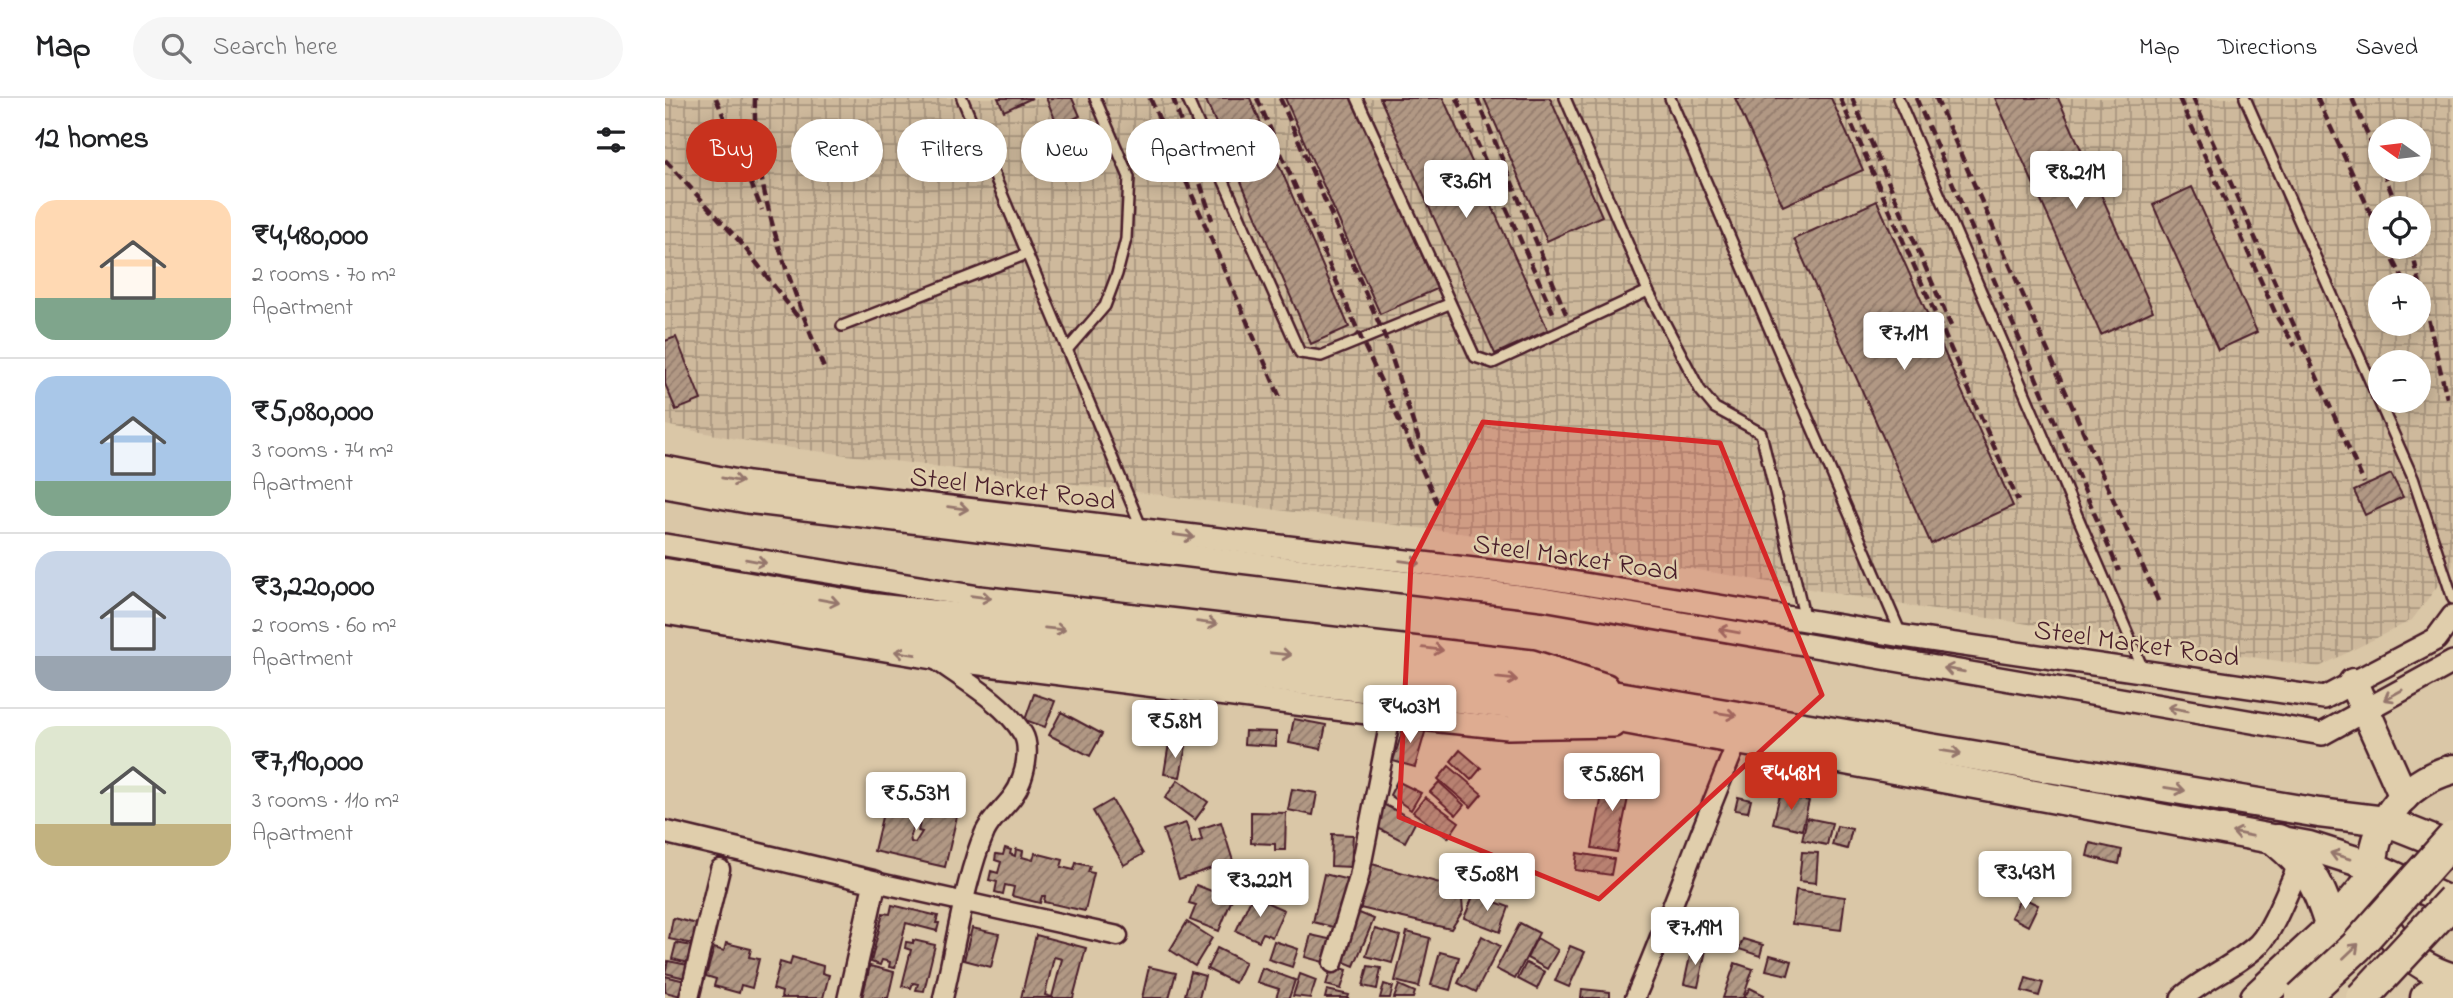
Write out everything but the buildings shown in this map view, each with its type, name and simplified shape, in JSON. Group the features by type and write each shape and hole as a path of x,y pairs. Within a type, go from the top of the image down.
{"highway":[{"path":"665,573 873,608 1528,681 1739,738 2290,850 2372,873 2453,902 2362,998"},
{"path":"665,597 825,626 1598,714 1657,714 2385,821 2453,848"},
{"path":"2353,683 2404,797"},
{"path":"2257,998 2332,928 2372,873 2385,821 2404,797 2425,780 2453,769"},
{"path":"2301,998 2356,947 2453,838"},
{"path":"2290,850 2323,897 2332,928"},
{"path":"2372,873 2382,920 2397,944 2424,966 2453,979 2427,998"}],"street":[{"name":"Steel Market Road","path":"665,467 748,483 1541,577 1902,636 2324,698 2436,639 2453,616"},
{"name":"Steel Market Road","path":"665,487 747,502 1543,599 2322,734 2453,662"},
{"path":"665,545 979,597 1532,661 1657,714"},
{"path":"665,613 933,658 1391,716 1508,728 1657,714"},
{"path":"933,658 982,693 1024,736 1027,755 1022,780 1012,800 985,833 943,998"},
{"path":"1333,963 1359,877 1391,716"},
{"path":"1635,998 1669,919 1702,823 1739,738"},
{"path":"665,832 1118,936"},
{"path":"2182,998 2213,975 2238,962 2261,942 2290,850"},
{"path":"689,998 720,869"},
{"path":"849,998 875,882"}],"lane":[{"path":"962,98 1150,551"},
{"path":"1067,350 1105,306 1118,274 1126,239 1129,177 1095,98"},
{"path":"1187,98 1300,353 1321,356 1449,304"},
{"path":"1357,98 1469,349 1483,362 1493,363 1648,290"},
{"path":"1565,98 1648,290 1700,390 1714,408 1761,433 1806,620"},
{"path":"1670,98 1902,636"},
{"path":"1898,98 2144,672"},
{"path":"2245,98 2413,478 2453,599"},
{"path":"842,326 1027,254"}],"highlighted area":[{"path":"1483,422 1720,443 1822,695 1599,899 1399,817 1411,564"}],"shaded area":[{"path":"665,98 2453,98 2453,565 2412,620 2319,667 1927,609 1545,544 768,445 665,425"}],"railway":[{"path":"716,98 762,210"},
{"path":"755,98 756,133 767,203 787,271 825,371"},
{"path":"1150,98 1281,400"},
{"path":"1173,98 1212,220"},
{"path":"1257,98 1364,345 1439,506"},
{"path":"1280,98 1385,337 1424,456"},
{"path":"1457,98 1555,317"},
{"path":"1477,98 1566,314"},
{"path":"1840,98 2018,501"},
{"path":"1852,98 1951,326"},
{"path":"1916,98 2119,571"},
{"path":"1936,98 2159,603"},
{"path":"2179,98 2278,319 2295,346"},
{"path":"2193,98 2364,483"},
{"path":"2317,98 2368,207"},
{"path":"2352,98 2368,135"},
{"path":"665,160 742,244 800,320"},
{"path":"2387,182 2393,196"},
{"path":"2393,259 2400,273"},
{"path":"2414,259 2447,398"}]}
